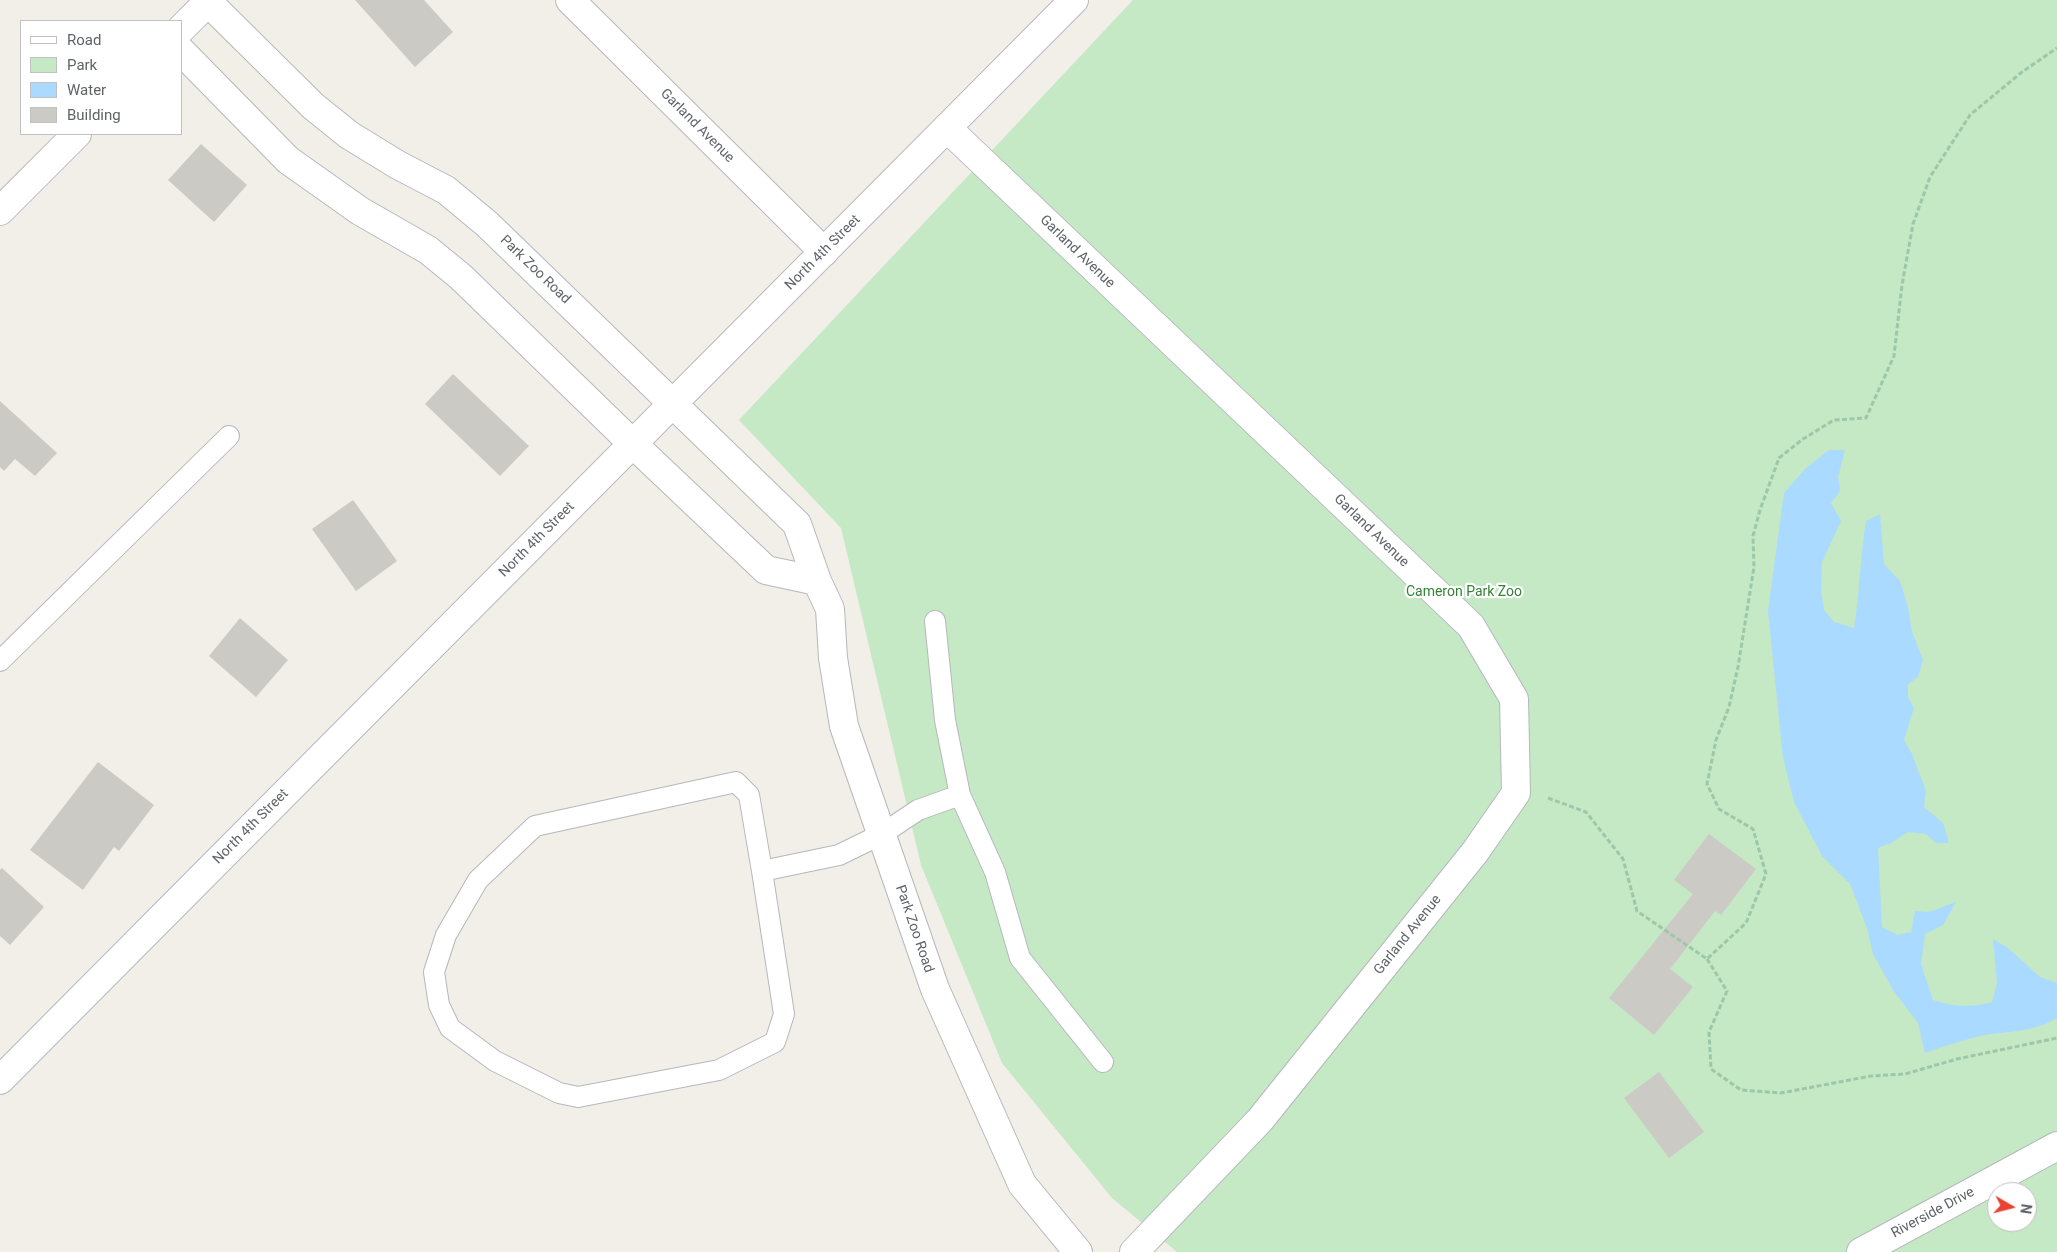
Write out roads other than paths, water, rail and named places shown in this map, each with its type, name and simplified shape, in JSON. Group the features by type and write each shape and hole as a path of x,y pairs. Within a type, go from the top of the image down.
{"street":[{"name":"Garland Avenue","path":"570,0 824,252"},
{"name":"North 4th Street","path":"0,1080 1074,0"},
{"path":"182,28 209,1"},
{"name":"Park Zoo Road","path":"209,1 313,106 349,135 398,165 446,190 487,224 797,524 817,581 830,609 833,658 844,726 935,989 1022,1184 1078,1252"},
{"path":"182,52 288,160 360,211 428,250 460,277 766,570 817,581"},
{"name":"Garland Avenue","path":"947,128 1471,626 1514,699 1516,793 1475,852 1260,1120 1134,1252"},
{"path":"0,211 76,135"},
{"name":"Riverside Drive","path":"1861,1252 2057,1146"}],"lane":[{"path":"0,661 229,436"},
{"path":"935,621 945,720 960,795 995,872 1020,958 1103,1062"},
{"path":"736,782 749,795 762,871 784,1014 775,1042 719,1070 578,1097 559,1093 495,1061 450,1028 438,1005 434,972 446,935 478,880 535,826 736,782"},
{"path":"762,871 839,855 882,834 918,810 960,795"}],"water":[{"path":"1829,450 1845,450 1838,477 1840,491 1831,503 1841,521 1822,562 1821,591 1824,610 1834,622 1854,628 1866,521 1880,514 1884,564 1900,581 1908,607 1912,632 1923,660 1918,677 1908,684 1908,697 1914,708 1904,740 1912,754 1926,791 1924,807 1943,823 1949,843 1936,843 1926,834 1908,832 1891,843 1878,848 1882,927 1897,935 1911,932 1915,911 1929,912 1956,902 1943,925 1925,934 1921,964 1933,1000 1962,1006 1992,1002 1997,983 1993,939 2008,948 2040,977 2057,983 2057,1018 2040,1026 1985,1035 1925,1053 1918,1023 1893,990 1873,954 1867,928 1850,884 1822,856 1794,802 1783,758 1768,611 1784,493 1806,468"}],"park label":[{"name":"Cameron Park Zoo","path":"1464,592"}]}
